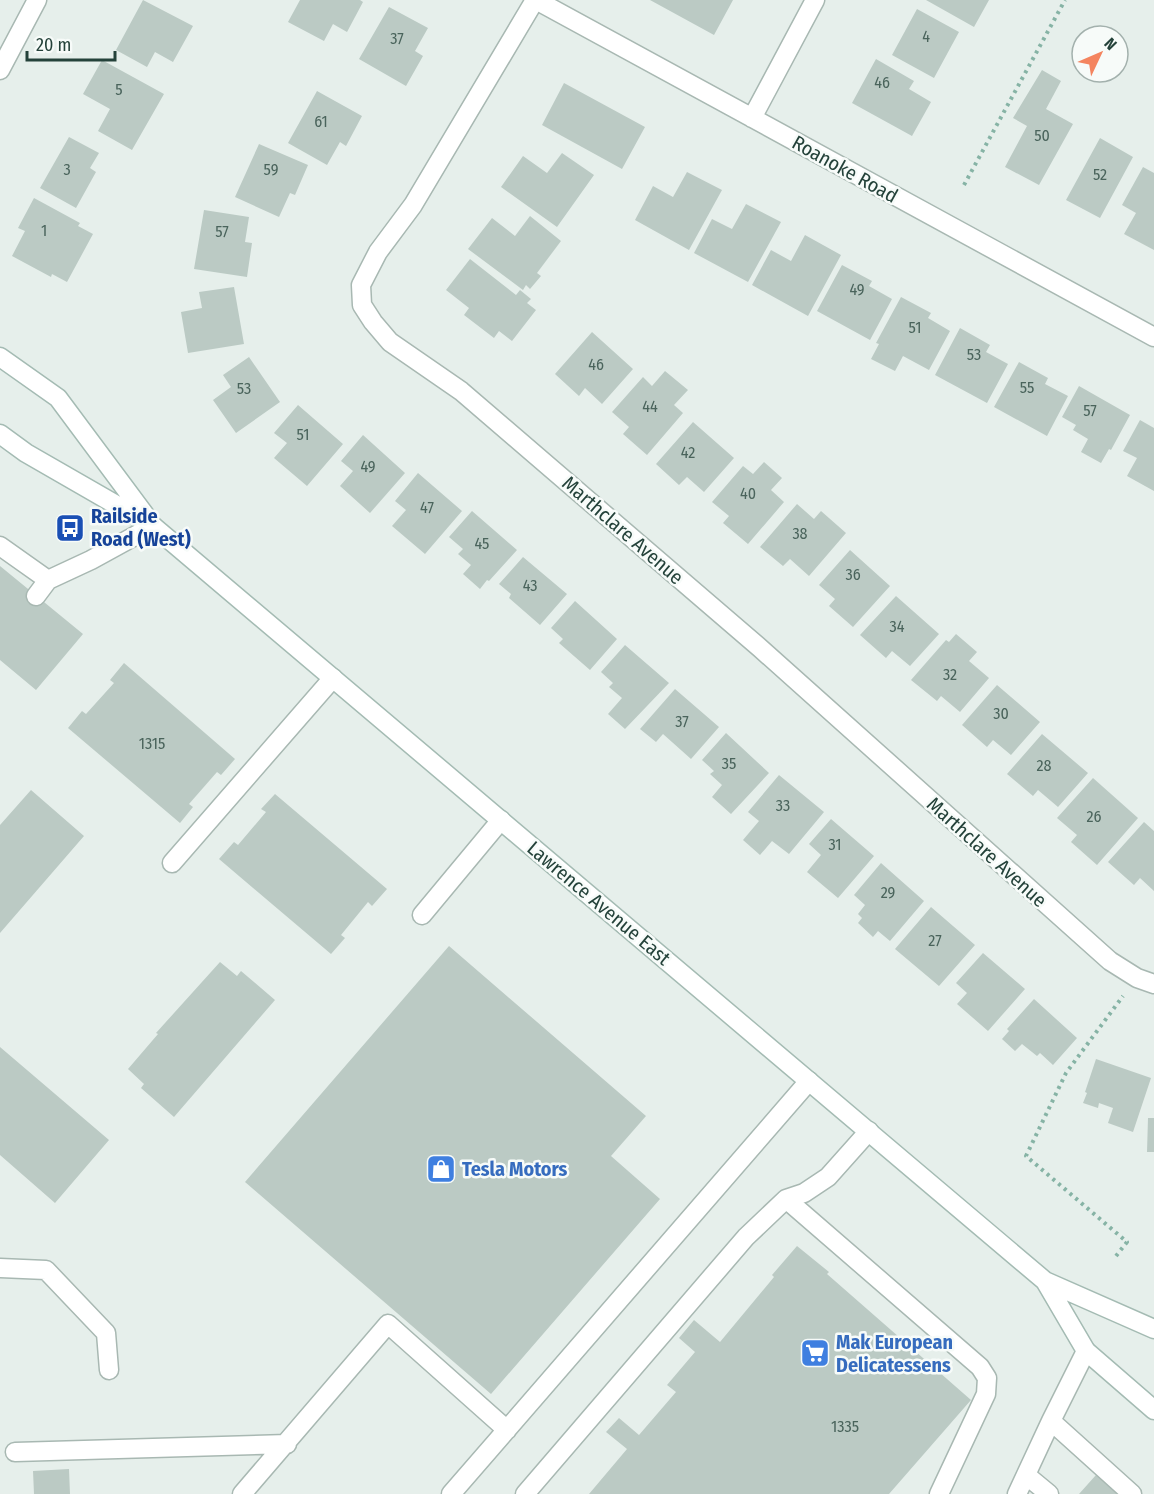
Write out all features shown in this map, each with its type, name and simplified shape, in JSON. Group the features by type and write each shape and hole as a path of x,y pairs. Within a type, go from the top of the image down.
{"street":[{"path":"0,70 38,0"},
{"name":"Roanoke Road","path":"536,0 1154,337"},
{"name":"Marthclare Avenue","path":"536,0 413,204 378,252 361,285 362,306 390,342 460,391 760,648 1110,961 1146,981"},
{"path":"752,118 815,0"},
{"name":"Lawrence Avenue East","path":"0,357 58,398 153,526"},
{"name":"Lawrence Avenue East","path":"0,434 26,453 153,526 1045,1281 1153,1327"},
{"path":"36,596 48,580 91,560 153,526"},
{"path":"0,546 48,580"},
{"path":"172,863 333,678"},
{"path":"422,915 501,820"},
{"path":"451,1494 809,1081"},
{"path":"525,1494 746,1237 786,1199 804,1193 828,1177 869,1131"},
{"path":"786,1199 980,1367 987,1378 986,1394 939,1494"},
{"path":"0,1268 46,1270 106,1333 110,1370"},
{"name":"Lawrence Avenue East","path":"1045,1281 1086,1351 1154,1410"},
{"path":"242,1494 388,1324 507,1430"},
{"path":"1017,1494 1086,1351"},
{"path":"1051,1421 1132,1494"},
{"path":"15,1452 287,1444"},
{"path":"1026,1475 1049,1494"}],"path":[{"path":"964,185 1065,0"},
{"path":"1116,1256 1127,1242 1026,1156 1066,1073 1146,981"}],"building":[{"path":"143,0 193,26 173,62 155,52 147,67 116,50"},
{"path":"300,0 360,0 363,2 347,32 333,24 324,41 288,22"},
{"path":"650,0 733,0 714,35"},
{"path":"926,0 989,0 974,27"},
{"path":"389,7 428,28 415,51 423,56 406,86 359,59"},
{"path":"917,9 959,32 934,78 892,55"},
{"path":"876,59 914,81 909,89 931,102 912,136 852,103"},
{"path":"102,60 164,94 132,150 98,131 110,109 83,94"},
{"path":"1042,70 1061,81 1046,109 1073,124 1039,185 1005,167 1027,126 1013,118"},
{"path":"564,83 645,127 622,169 542,125"},
{"path":"317,91 362,116 346,146 340,142 327,165 288,143"},
{"path":"69,137 99,153 90,168 96,172 76,208 40,188"},
{"path":"1100,138 1133,157 1100,218 1066,200"},
{"path":"259,144 308,165 295,195 290,193 279,217 235,197"},
{"path":"562,153 594,175 557,227 501,187 523,156 547,173"},
{"path":"1143,167 1154,173 1154,250 1124,234 1136,213 1122,205"},
{"path":"687,172 722,190 689,250 635,220 653,186 673,197"},
{"path":"34,198 80,223 78,226 93,234 67,282 52,274 51,277 12,256 25,231 18,228"},
{"path":"746,204 781,222 748,282 694,253 712,219 732,229"},
{"path":"204,210 249,217 245,242 252,243 247,277 194,269"},
{"path":"530,216 561,241 537,273 541,276 530,289 526,285 523,290 468,249 492,218 515,236"},
{"path":"805,235 841,255 808,316 752,285 771,250 791,261"},
{"path":"470,259 516,295 520,290 531,299 527,303 536,310 512,341 499,331 494,338 464,315 469,308 446,290"},
{"path":"842,265 872,281 869,286 892,299 870,340 817,311"},
{"path":"234,287 244,344 188,353 181,312 202,308 199,292"},
{"path":"901,297 931,313 928,318 950,331 929,370 903,356 895,371 871,359 879,344 876,343"},
{"path":"960,328 990,345 986,352 1008,364 987,403 935,375"},
{"path":"592,332 633,369 602,404 585,388 579,396 555,374"},
{"path":"249,357 280,402 236,433 213,400 231,387 223,375"},
{"path":"1019,362 1048,378 1045,384 1068,396 1047,436 994,407"},
{"path":"665,371 688,390 674,405 683,413 647,455 623,434 629,427 612,412 643,377 652,386"},
{"path":"1079,386 1130,415 1111,450 1109,449 1101,463 1081,452 1088,439 1073,430 1076,425 1062,417"},
{"path":"298,405 343,444 307,486 274,458 287,443 274,433"},
{"path":"1140,420 1154,428 1154,491 1127,476 1137,458 1123,451"},
{"path":"693,422 734,458 704,492 687,477 679,485 656,464"},
{"path":"363,435 405,473 370,513 340,486 353,471 341,461"},
{"path":"764,462 782,478 771,490 784,502 748,544 723,523 729,516 712,502 743,466 753,474"},
{"path":"418,473 462,511 425,554 392,526 406,510 395,501"},
{"path":"797,504 814,519 821,511 846,533 809,576 790,559 783,566 760,547"},
{"path":"472,511 517,550 480,589 463,574 471,565 458,554 463,549 449,537"},
{"path":"850,550 890,586 853,627 829,606 835,599 819,585"},
{"path":"523,557 567,594 540,625 509,598 511,594 499,584"},
{"path":"0,566 83,634 36,690 0,660"},
{"path":"896,596 939,634 910,666 892,651 886,658 860,635"},
{"path":"575,601 617,639 590,670 559,643 563,639 551,628"},
{"path":"956,634 977,652 969,661 989,678 960,712 941,696 937,701 911,680 946,640 949,642"},
{"path":"625,645 669,683 625,729 608,714 622,698 609,687 613,683 601,672"},
{"path":"124,663 235,759 221,775 217,772 189,804 193,807 180,823 68,728 82,711 86,714 114,683 110,680"},
{"path":"997,685 1040,722 1011,755 993,740 987,747 962,725"},
{"path":"675,689 719,727 691,759 663,734 656,742 640,729"},
{"path":"726,733 769,773 731,814 712,797 722,785 710,774 714,771 702,760"},
{"path":"1042,734 1088,773 1058,807 1038,790 1033,796 1007,774"},
{"path":"779,775 824,812 789,854 772,841 760,855 743,840 759,821 748,812"},
{"path":"1093,778 1138,818 1097,865 1071,842 1077,835 1057,818"},
{"path":"31,790 84,836 0,933 0,825"},
{"path":"275,794 387,889 372,906 368,902 341,935 345,938 331,954 219,859 234,842 238,845 266,812 261,809"},
{"path":"831,819 874,856 838,898 807,872 821,855 809,844"},
{"path":"1144,822 1154,831 1154,891 1140,878 1134,885 1108,862"},
{"path":"881,863 924,901 890,941 878,931 873,937 858,923 862,918 858,914 865,905 854,895"},
{"path":"931,907 975,945 939,986 895,949"},
{"name":"Tesla Motors","path":"449,946 646,1116 611,1156 660,1199 491,1394 245,1182"},
{"path":"983,953 1025,989 988,1031 957,1004 967,993 956,983"},
{"path":"220,962 237,976 241,971 275,1000 174,1117 141,1088 144,1084 128,1069 158,1034 156,1033"},
{"path":"1034,999 1077,1038 1053,1065 1040,1053 1037,1056 1022,1044 1015,1051 1002,1039 1009,1031 1007,1029"},
{"path":"0,1047 109,1140 55,1203 0,1155"},
{"path":"1096,1059 1151,1078 1133,1132 1108,1123 1113,1108 1099,1103 1098,1108 1083,1103"},
{"path":"1148,1118 1154,1118 1154,1152 1147,1152"},
{"path":"797,1246 971,1400 889,1494 589,1494 627,1449 606,1432 619,1418 639,1435 676,1392 667,1385 695,1352 679,1338 694,1320 720,1342"},
{"path":"69,1469 70,1494 34,1494 33,1471"},
{"path":"1096,1475 1117,1494 1079,1494"}],"place":[{"name":"Railside Road (West)","path":"70,528"},
{"name":"Tesla Motors","path":"441,1169"},
{"name":"Mak European Delicatessens","path":"815,1353"}]}
